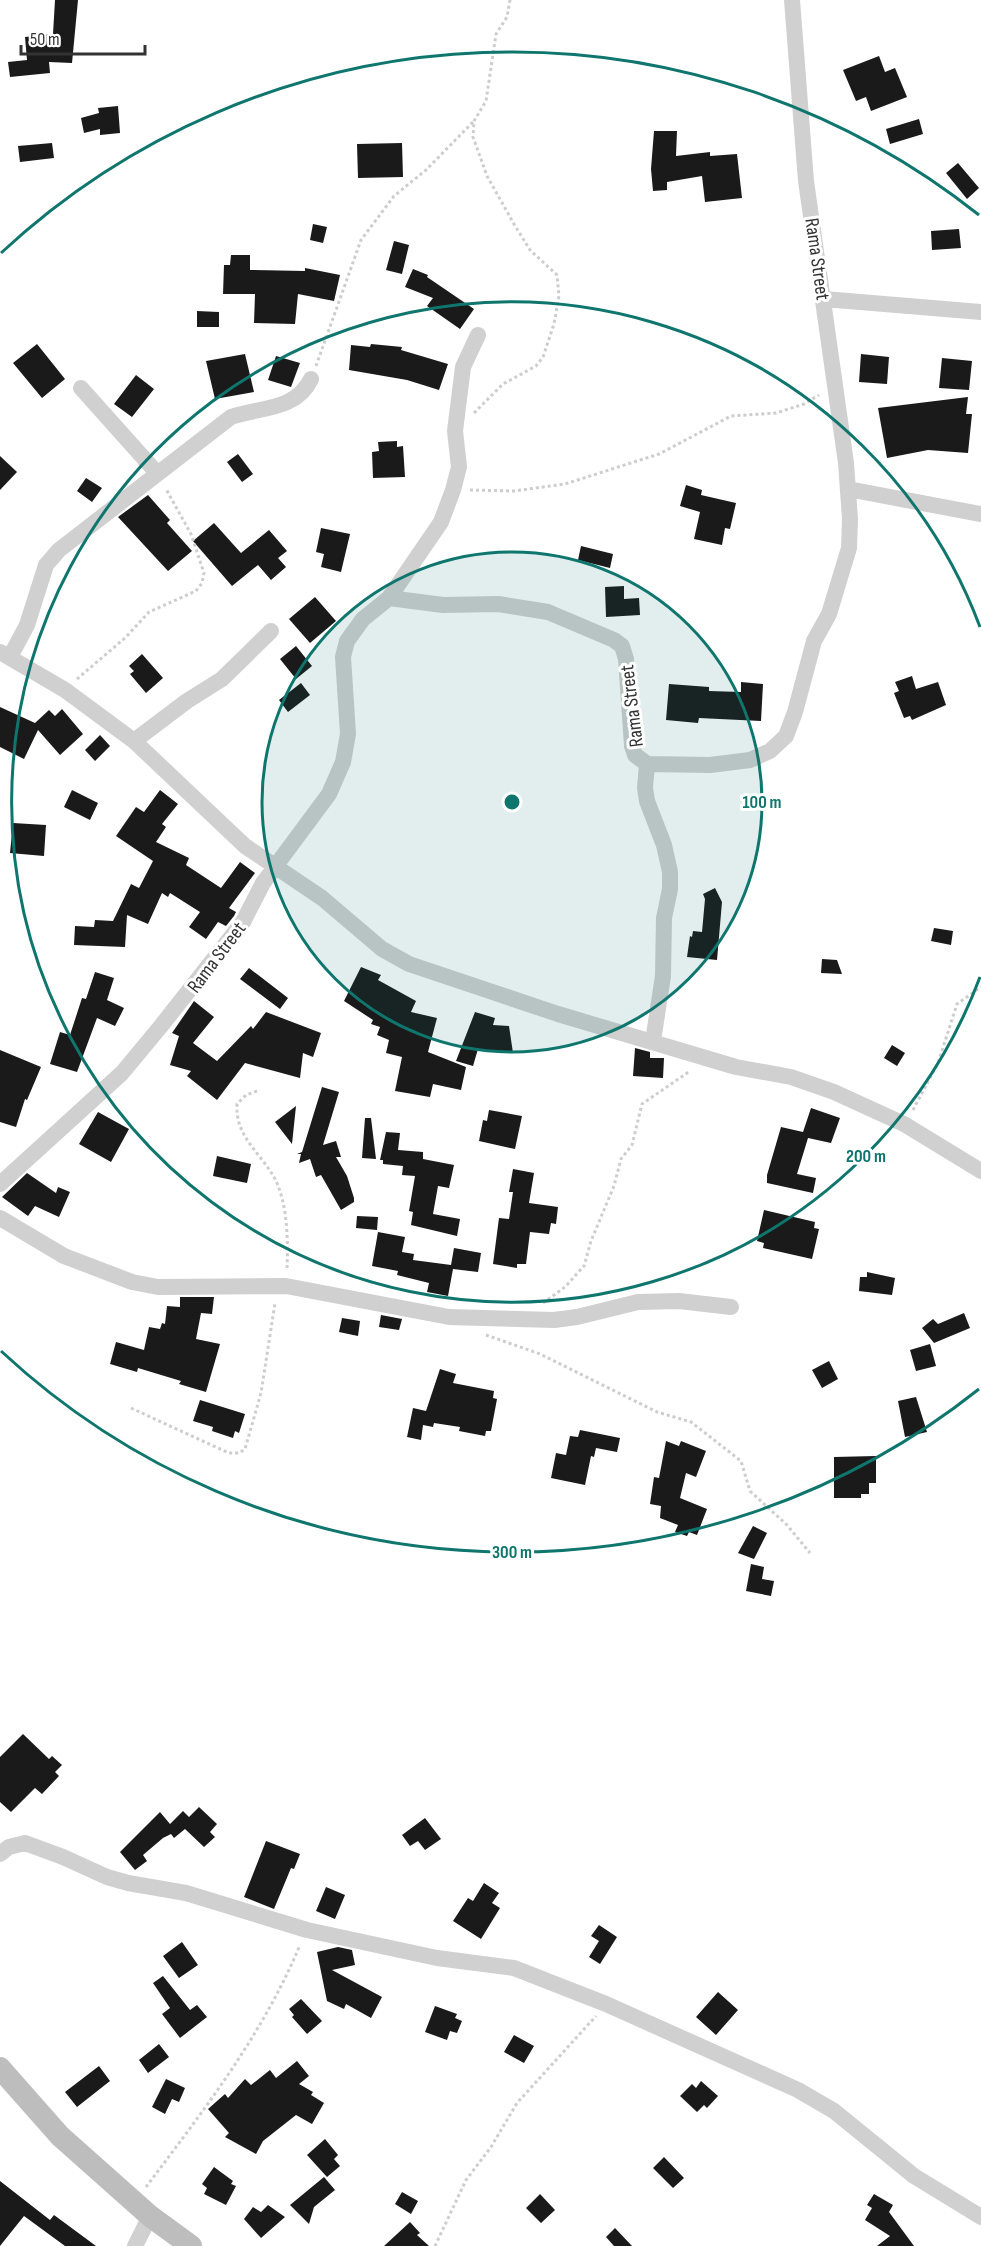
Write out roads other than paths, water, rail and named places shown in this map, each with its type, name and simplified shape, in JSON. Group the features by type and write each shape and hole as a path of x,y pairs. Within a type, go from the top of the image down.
{"main road":[{"path":"0,2067 60,2136 142,2209 191,2246"}],"street":[{"name":"Rama Street","path":"0,1184 122,1073 200,980 243,922 275,866 329,794 338,777 348,734 343,657 347,641 363,620 389,598 443,605 498,604 549,612 614,640 622,646 626,658 632,746 635,755 647,764 711,765 750,760 771,751 786,736 804,686 814,641 829,614 849,548 848,489 824,299 806,181 792,0"},
{"path":"824,299 981,312"},
{"path":"389,598 441,522 453,490 459,467 455,431 463,367 478,335"},
{"path":"311,379 299,396 284,405 248,411 231,417 53,558 46,566 27,625 5,655 65,690 134,741 245,846 322,898 382,949 409,964 498,996 736,1067 791,1077 834,1092 904,1124 981,1171"},
{"path":"81,388 155,475"},
{"path":"848,489 980,514"},
{"path":"134,741 187,701 222,679 271,631"},
{"path":"647,764 645,788 647,801 664,845 670,872 670,889 664,918 663,976 654,1041"},
{"path":"0,1218 64,1256 132,1282 158,1287 283,1286 449,1317 577,1317 638,1302 679,1301 731,1307"},
{"path":"0,1854 9,1847 25,1843 106,1877 186,1893 307,1930 437,1958 514,1968 606,2004 798,2090 834,2111 914,2176 981,2217"},
{"path":"135,2246 142,2209"}]}
